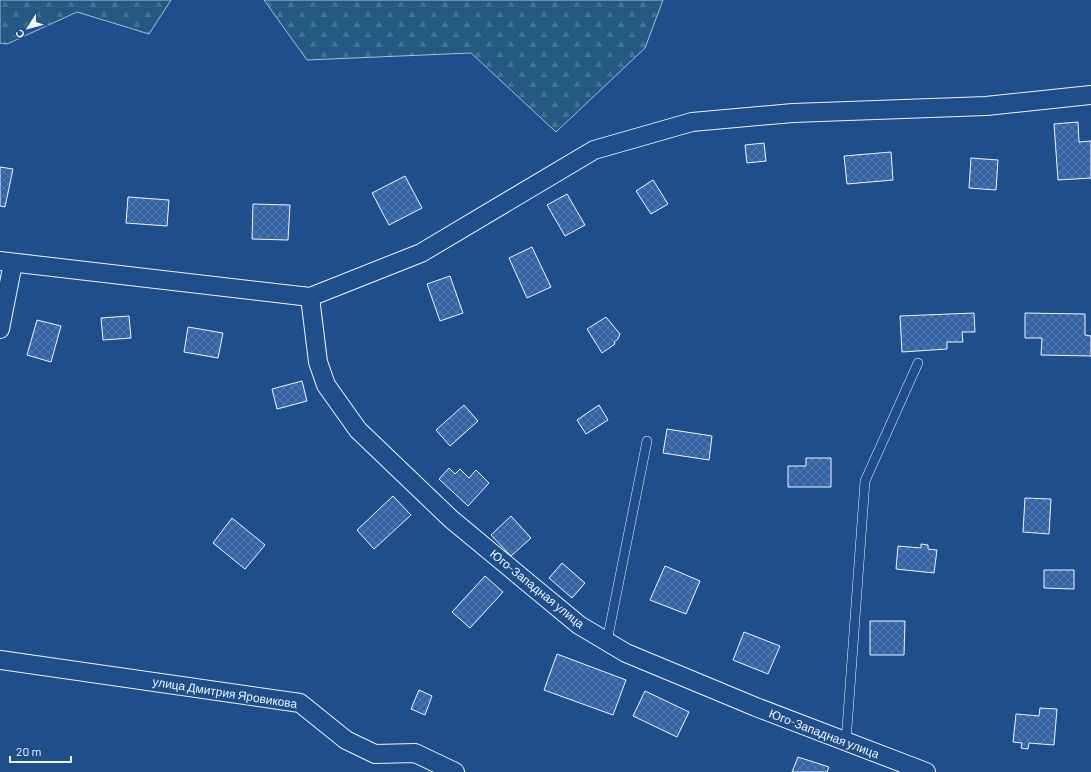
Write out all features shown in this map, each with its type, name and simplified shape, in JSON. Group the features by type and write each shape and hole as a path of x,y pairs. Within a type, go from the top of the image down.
{"street":[{"path":"0,329 7,262 310,297 422,253 594,150 692,122 793,113 986,106 1091,95"},
{"name":"Юго-Западная улица","path":"310,297 320,368 326,385 358,430 451,519 579,625 626,653 756,708 926,772"},
{"name":"улица Дмитрия Яровикова","path":"0,660 300,703 346,740 375,754 415,753 455,772"}],"lane":[{"path":"846,742 865,481 918,363"},
{"path":"606,641 647,441"}],"green space":[{"path":"0,0 171,0 149,34 77,12 7,44 0,43"},
{"path":"264,0 663,0 645,48 556,132 471,53 307,60"}],"building":[{"path":"1078,122 1079,142 1091,141 1091,178 1058,180 1054,124"},
{"path":"764,143 766,161 747,163 745,145"},
{"path":"891,152 893,180 847,184 844,156"},
{"path":"971,158 998,160 996,190 969,188"},
{"path":"0,167 13,169 5,207 0,206"},
{"path":"405,176 422,208 389,225 372,193"},
{"path":"653,180 668,204 651,214 636,191"},
{"path":"567,194 585,225 565,236 547,205"},
{"path":"128,197 169,200 167,226 126,223"},
{"path":"253,204 290,205 288,240 252,239"},
{"path":"532,247 551,287 527,298 509,258"},
{"path":"450,276 463,313 440,321 427,284"},
{"path":"974,313 975,332 962,332 963,342 947,342 947,349 902,352 900,316"},
{"path":"1025,313 1085,314 1085,335 1091,336 1091,356 1041,355 1042,338 1025,338"},
{"path":"129,316 131,338 103,340 101,318"},
{"path":"606,317 620,334 618,339 614,342 615,344 602,353 587,329"},
{"path":"37,320 61,326 51,362 27,355"},
{"path":"188,327 223,333 218,358 184,352"},
{"path":"302,381 307,401 277,409 272,389"},
{"path":"464,405 478,421 450,446 436,430"},
{"path":"599,405 608,420 586,434 577,420"},
{"path":"667,429 712,436 709,460 663,453"},
{"path":"806,458 831,458 831,487 788,487 788,466 806,466"},
{"path":"449,468 455,474 460,469 469,478 476,470 489,483 468,506 439,479"},
{"path":"393,496 411,515 374,549 357,530"},
{"path":"1025,498 1051,499 1049,534 1023,532"},
{"path":"511,516 531,538 511,556 491,535"},
{"path":"232,518 265,545 245,569 213,543"},
{"path":"921,544 928,545 928,549 937,550 934,573 896,569 898,546 921,548"},
{"path":"562,563 585,583 572,598 549,578"},
{"path":"665,566 700,581 686,614 650,600"},
{"path":"1044,570 1074,570 1074,589 1044,588"},
{"path":"485,576 503,592 470,628 452,612"},
{"path":"870,621 905,621 904,655 870,655"},
{"path":"744,632 780,646 768,674 733,660"},
{"path":"557,654 626,680 613,715 544,690"},
{"path":"419,690 432,696 425,715 411,709"},
{"path":"645,691 689,712 677,737 633,716"},
{"path":"1040,708 1057,709 1054,745 1029,743 1028,749 1021,748 1022,743 1013,742 1016,714 1039,716"},
{"path":"798,757 829,767 827,772 792,772"}]}
